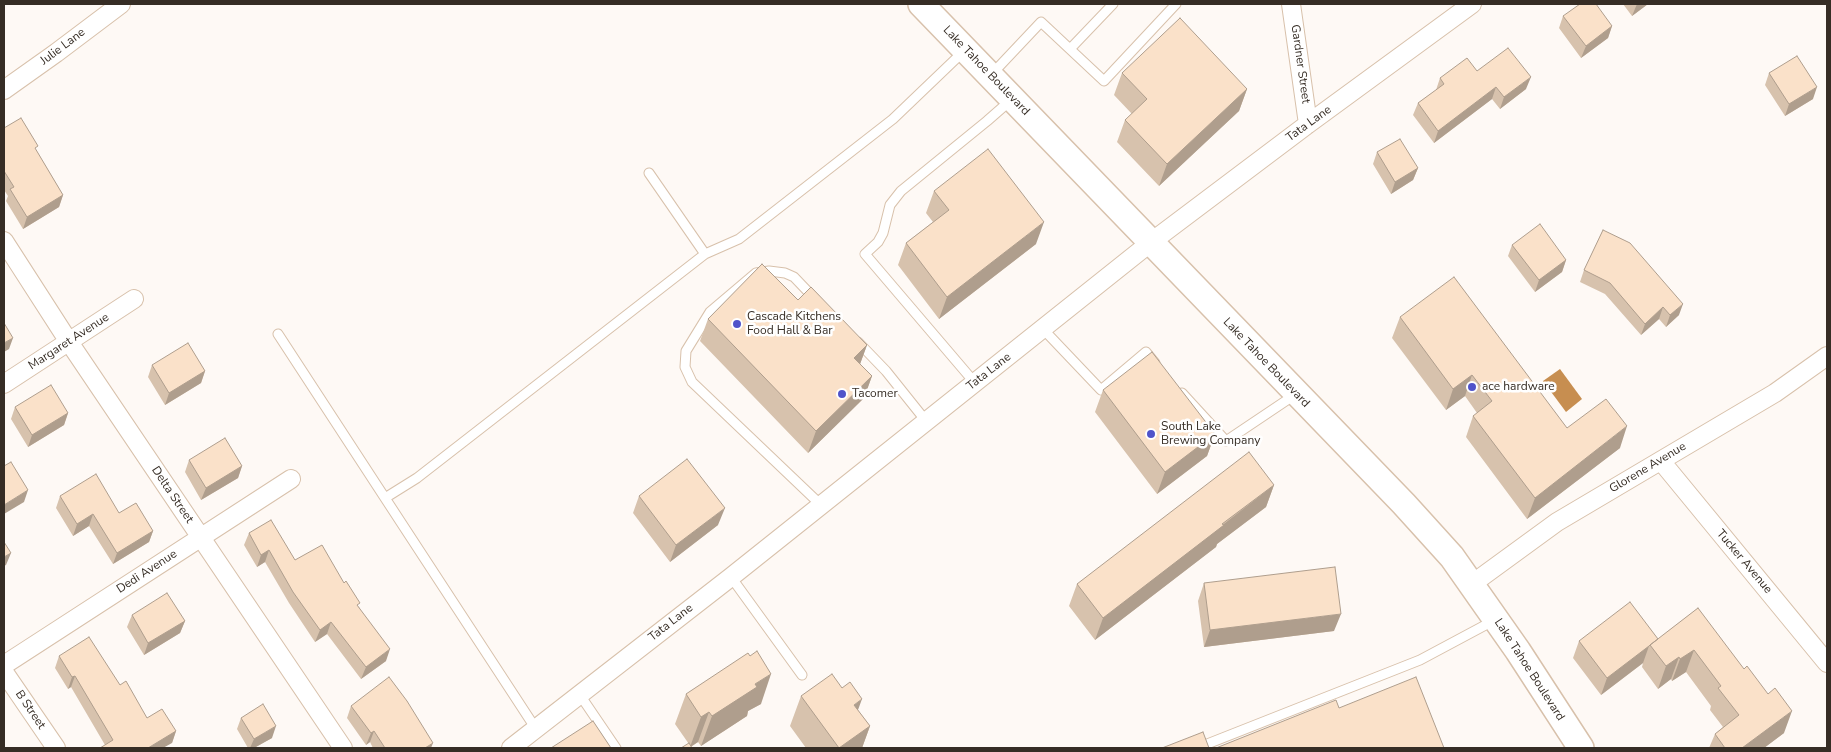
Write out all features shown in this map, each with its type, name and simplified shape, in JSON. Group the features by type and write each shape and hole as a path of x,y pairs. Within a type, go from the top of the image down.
{"main road":[{"name":"Lake Tahoe Boulevard","path":"920,4 1404,504 1452,557 1496,619 1581,748"}],"street":[{"name":"Julie Lane","path":"4,90 121,4"},
{"name":"Gardner Street","path":"1291,4 1308,124"},
{"name":"Tata Lane","path":"511,748 730,577 1150,243 1472,4"},
{"name":"Delta Street","path":"4,241 69,342 343,748"},
{"name":"Margaret Avenue","path":"4,384 134,299"},
{"name":"Glorene Avenue","path":"1472,584 1557,522 1774,393 1827,356"},
{"name":"Tucker Avenue","path":"1660,461 1827,663"},
{"name":"Dedi Avenue","path":"4,665 291,479"},
{"name":"B Street","path":"4,672 56,748"}],"lane":[{"path":"1070,49 1113,4"},
{"path":"990,75 1041,22 1104,81 1176,4"},
{"path":"385,498 417,478 706,254 739,239 893,118 965,50"},
{"path":"975,382 864,254 878,242 883,233 890,206 901,191 974,133 1012,98"},
{"path":"649,173 706,254"},
{"path":"820,304 794,277 786,273 769,270 756,273 710,312 686,351 685,367 692,382 821,505"},
{"path":"1043,329 1100,390 1146,352 1159,367"},
{"path":"278,334 536,729"},
{"path":"853,338 886,371 926,422"},
{"path":"1179,389 1226,441 1296,394"},
{"path":"730,577 802,675"},
{"path":"1197,748 1420,660 1496,619"},
{"path":"580,695 616,748"}],"shaded area":[{"path":"1560,369 1582,399 1566,412 1543,381"}],"building":[{"path":"1580,4 1596,4 1612,26 1586,46 1563,16"},
{"path":"1180,18 1247,89 1167,164 1125,120 1147,99 1122,73"},
{"path":"1508,48 1531,77 1504,97 1496,87 1438,131 1418,103 1444,84 1440,78 1467,58 1477,71"},
{"path":"1797,56 1817,87 1789,104 1769,73"},
{"path":"21,118 38,146 35,148 63,195 27,217 10,189 14,187 4,171 4,128"},
{"path":"1400,139 1418,168 1395,182 1377,152"},
{"path":"988,149 1044,222 947,297 906,243 949,210 934,191"},
{"path":"1540,224 1566,260 1539,280 1512,245"},
{"path":"1603,230 1630,243 1683,304 1670,315 1663,307 1645,324 1610,283 1584,270"},
{"path":"762,264 798,300 811,287 867,345 854,358 872,376 816,431 708,319"},
{"path":"1454,277 1567,428 1606,399 1627,426 1535,498 1473,416 1492,401 1472,375 1453,389 1400,317"},
{"path":"4,323 13,338 4,343"},
{"path":"188,343 205,371 169,393 152,365"},
{"name":"South Lake Brewing Company","path":"1152,352 1215,434 1165,472 1103,390"},
{"path":"51,385 68,413 32,435 15,407"},
{"path":"225,438 242,466 206,488 189,460"},
{"path":"1249,452 1274,485 1103,618 1077,584"},
{"path":"687,459 725,508 676,545 639,496"},
{"path":"11,462 28,490 4,505 4,466"},
{"path":"96,474 119,513 136,503 153,531 117,553 93,514 77,524 60,496"},
{"path":"271,520 295,560 322,545 344,583 346,581 360,603 357,605 390,649 366,667 331,622 320,630 293,592 269,550 261,555 249,533"},
{"path":"4,542 11,553 4,557"},
{"path":"1335,567 1341,614 1210,630 1204,583"},
{"path":"167,593 185,621 148,643 132,615"},
{"path":"1630,602 1658,639 1607,678 1579,641"},
{"path":"1698,608 1744,669 1747,666 1768,694 1775,688 1792,711 1742,748 1725,748 1715,734 1739,715 1718,688 1721,686 1694,650 1666,666 1650,645"},
{"path":"89,637 120,685 126,681 147,718 162,709 176,731 148,748 100,748 113,740 75,676 72,677 59,656"},
{"path":"757,651 771,674 755,684 757,687 712,716 709,712 701,717 686,694 748,653 750,656"},
{"path":"832,674 842,688 850,682 862,699 854,705 870,726 839,748 801,696"},
{"path":"389,677 407,701 433,743 425,748 385,748 374,731 371,733 351,706"},
{"path":"1416,677 1444,748 1216,748 1336,700 1339,708"},
{"path":"263,704 276,726 254,739 241,718"},
{"path":"593,721 611,748 551,748"},
{"path":"1203,732 1209,748 1162,748"},
{"path":"689,743 692,748 681,748"}],"place":[{"name":"Cascade Kitchens Food Hall & Bar","path":"737,324"},
{"name":"ace hardware","path":"1472,387"},
{"name":"Tacomer","path":"842,394"},
{"name":"South Lake Brewing Company","path":"1151,434"}]}
